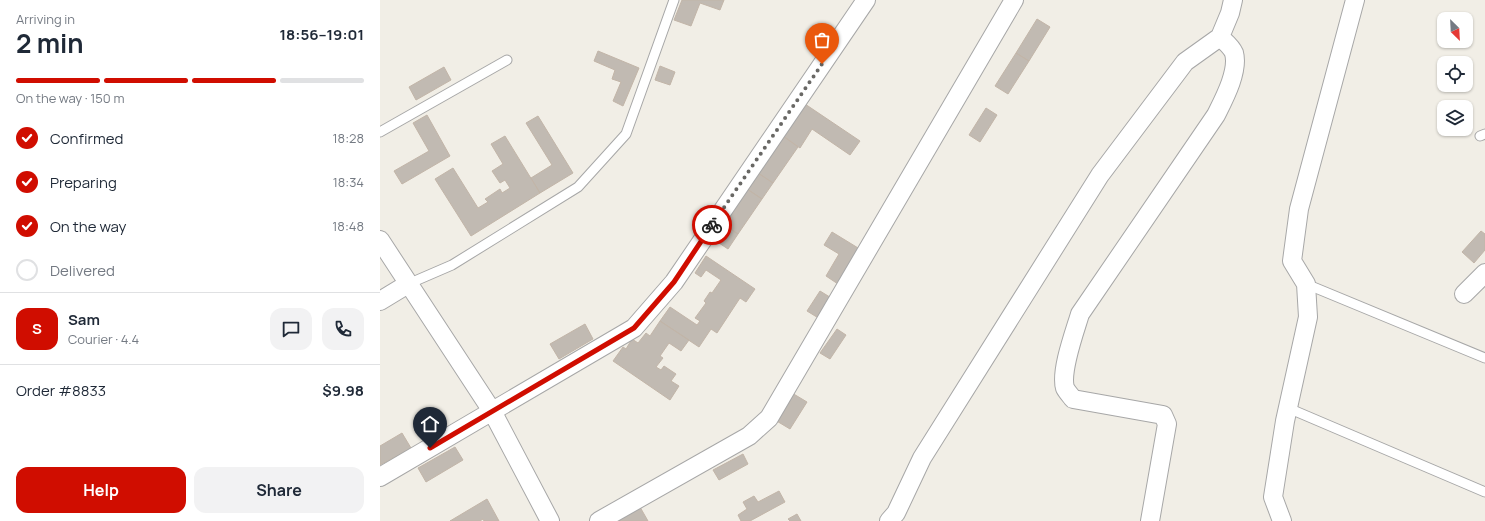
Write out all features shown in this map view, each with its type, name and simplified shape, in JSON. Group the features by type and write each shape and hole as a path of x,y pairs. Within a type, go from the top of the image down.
{"street":[{"path":"380,478 634,328 674,282 866,0"},
{"path":"599,521 749,436 769,418 1014,0"},
{"path":"890,521 896,513 922,458 1100,175 1185,62 1220,37 1230,14 1233,0"},
{"path":"1282,521 1273,497 1288,408 1308,317 1306,284 1292,261 1299,209 1355,0"},
{"path":"1150,521 1167,424 1163,415 1073,399 1065,388 1065,374 1069,346 1080,314 1216,115 1231,83 1235,61 1234,53 1229,45 1220,37"},
{"path":"380,240 492,411 550,521"},
{"path":"1464,294 1485,272"},
{"path":"380,301 408,284"}],"lane":[{"path":"408,284 452,265 578,187 626,134 674,0"},
{"path":"380,132 507,60"},
{"path":"1306,284 1485,358"},
{"path":"1288,408 1485,492"}],"building":[{"path":"682,0 724,0 720,10 700,3 691,26 674,20"},
{"path":"1037,19 1050,27 1029,61 1016,53"},
{"path":"598,51 639,68 623,106 613,101 621,82 612,79 615,70 594,61"},
{"path":"1016,53 1029,61 1008,94 995,86"},
{"path":"660,66 675,72 670,85 655,80"},
{"path":"444,67 451,80 416,100 409,87"},
{"path":"805,104 860,141 850,155 812,129 800,148 783,136"},
{"path":"986,108 997,115 980,142 969,135"},
{"path":"427,115 450,156 402,184 394,171 429,151 413,123"},
{"path":"538,116 573,173 540,193 531,178 552,165 526,123"},
{"path":"505,136 540,193 471,236 435,179 453,168 478,208 488,202 485,199 500,189 502,193 510,188 505,180 500,183 492,171 503,164 491,144"},
{"path":"783,136 798,147 773,183 758,173"},
{"path":"758,173 773,183 762,199 747,189"},
{"path":"747,189 762,199 738,234 723,224"},
{"path":"723,224 738,234 728,249 713,239"},
{"path":"1481,231 1485,234 1485,250 1474,263 1462,252"},
{"path":"832,232 863,251 841,286 826,276 839,254 824,245"},
{"path":"706,256 755,289 746,302 740,298 717,333 711,329 699,347 660,321 670,307 697,325 700,321 695,318 706,303 704,301 710,292 712,293 721,280 706,270 701,277 695,273"},
{"path":"820,291 833,299 820,319 807,311"},
{"path":"660,321 689,340 681,351 669,343 660,356 663,358 656,367 661,370 664,366 676,374 671,381 679,386 670,400 613,361 623,347 626,349 632,339 638,343 646,333 650,336"},
{"path":"585,324 593,339 559,359 550,344"},
{"path":"837,329 846,335 830,359 820,353"},
{"path":"792,393 807,402 790,429 775,420"},
{"path":"402,433 411,448 380,465 380,446"},
{"path":"455,447 463,460 426,482 418,468"},
{"path":"743,454 748,464 719,480 713,470"},
{"path":"779,491 785,502 750,521 741,521 738,515 747,509 743,502 754,496 758,502"},
{"path":"487,499 499,521 484,521 483,519 480,521 450,521"},
{"path":"640,507 648,521 615,521"},
{"path":"797,514 801,521 790,521 788,519"}],"way so far":[{"path":"712,225 822,64"}],"route":[{"path":"430,448 634,328 674,282 712,225"}]}
